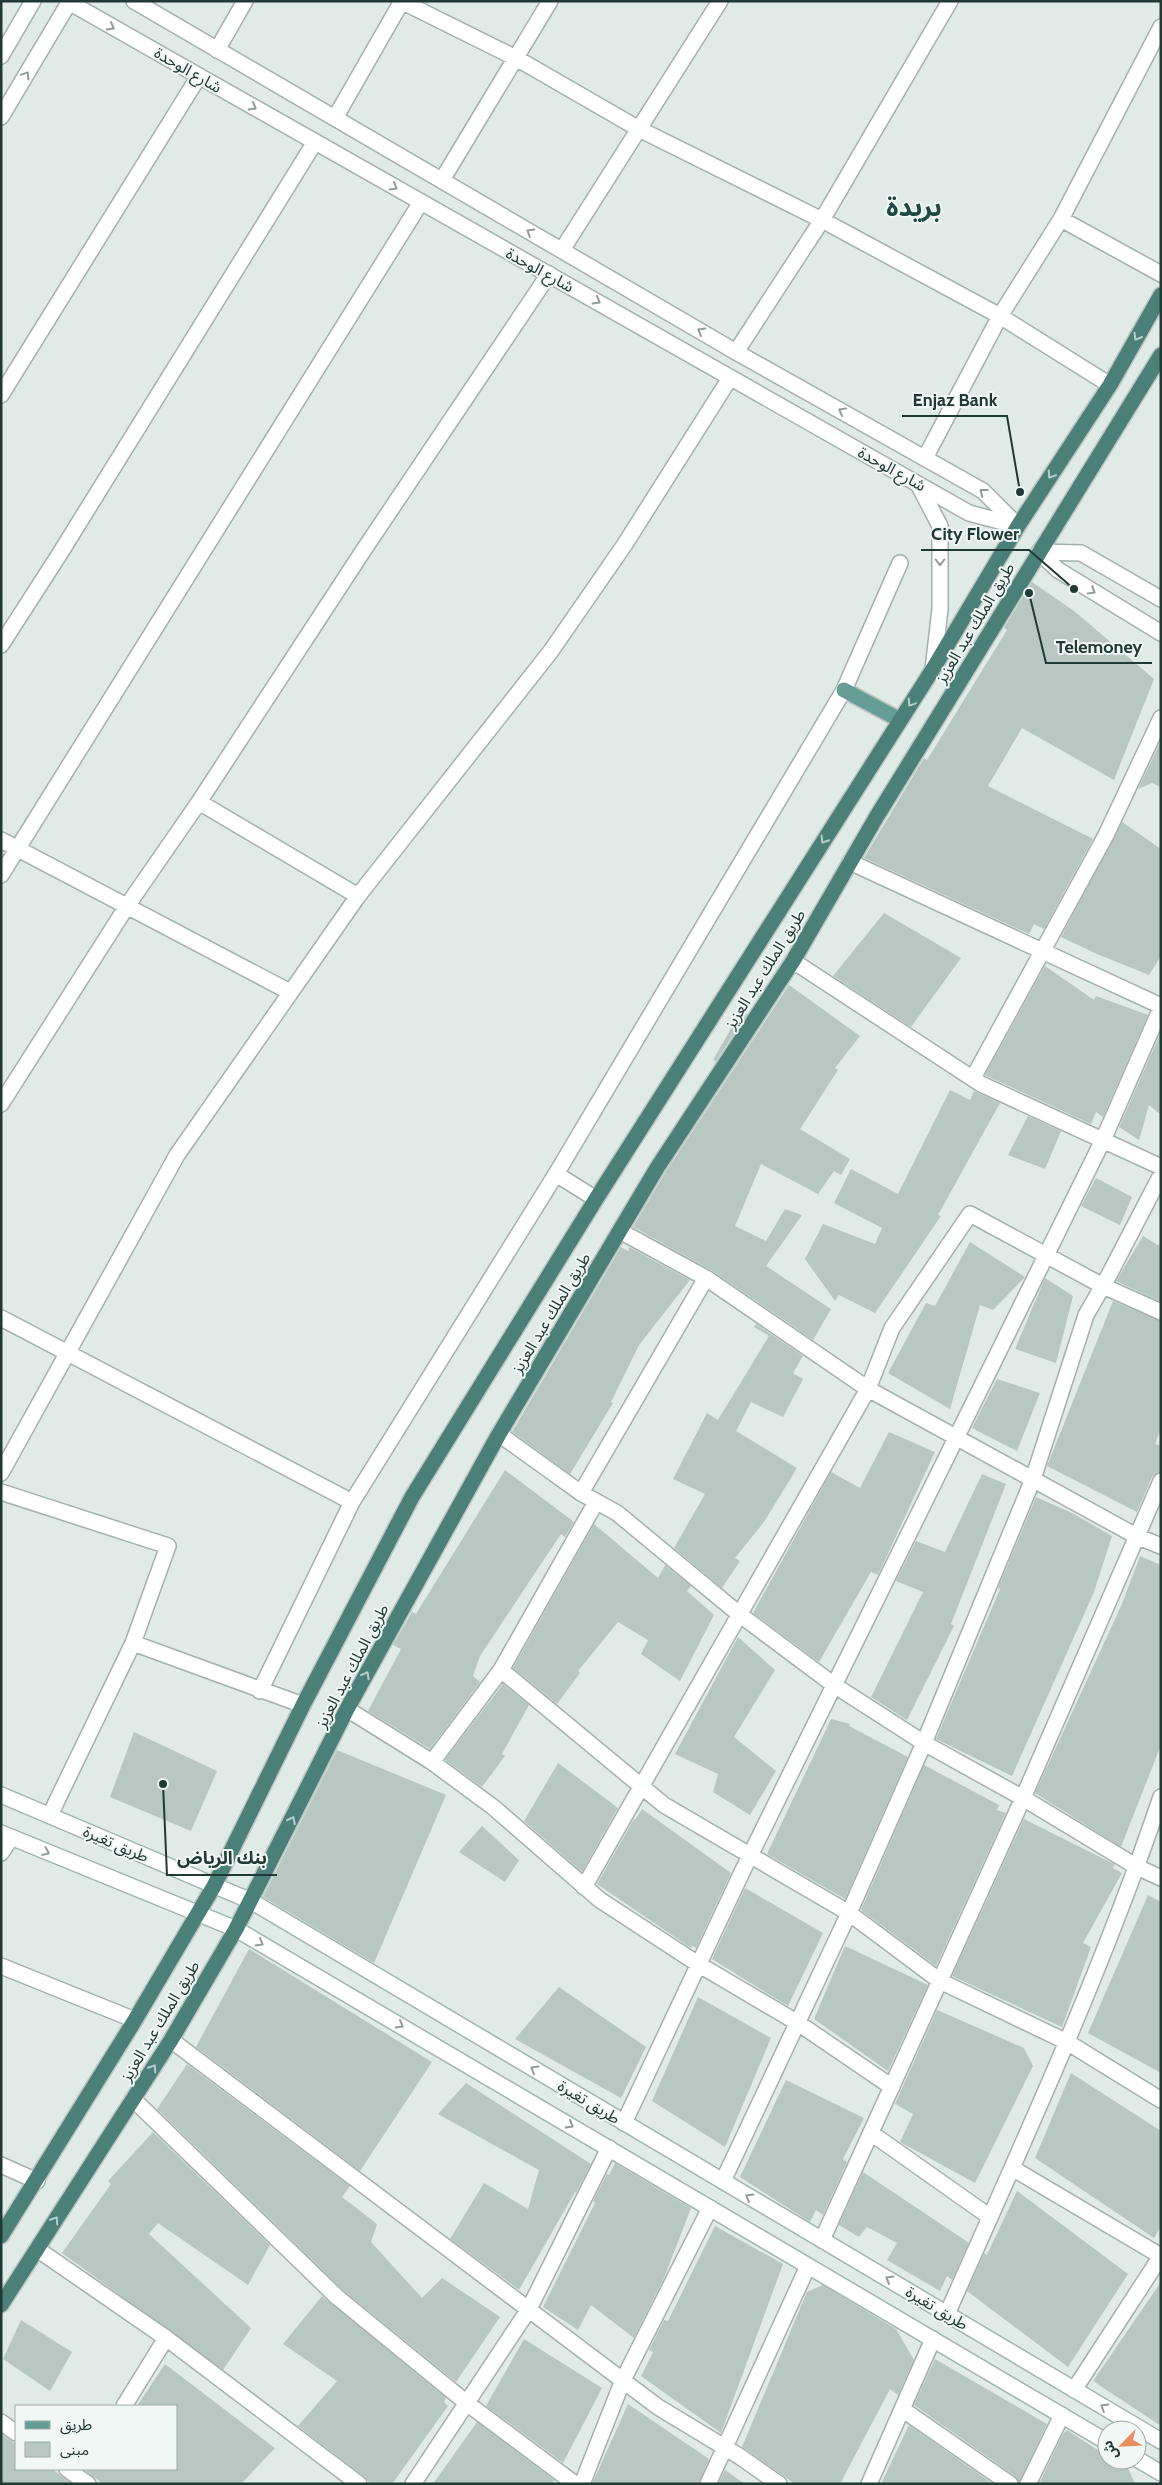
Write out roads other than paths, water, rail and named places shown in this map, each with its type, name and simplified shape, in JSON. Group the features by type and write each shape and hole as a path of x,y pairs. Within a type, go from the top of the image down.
{"highway":[{"name":"طريق الملك عبد العزيز","path":"1,2236 135,2020 196,1913 214,1886 303,1704 412,1498 596,1199 933,669 1018,526 1110,385 1161,294"},
{"name":"طريق الملك عبد العزيز","path":"1,2305 171,2040 236,1929 348,1709 499,1434 657,1168 793,961 850,862 1161,355"}],"main road":[{"path":"844,690 900,720"}],"street":[{"path":"1,56 33,1"},
{"path":"134,1 736,352 983,491 1018,526"},
{"path":"217,50 245,1"},
{"path":"335,118 402,1 516,58 639,129 822,220 1000,316 1110,385"},
{"path":"442,180 550,1"},
{"path":"562,250 720,1"},
{"path":"736,352 822,220 950,1"},
{"path":"1,117 69,2"},
{"name":"شارع الوحدة","path":"69,2 969,513 1018,526"},
{"path":"925,458 1000,316 1061,219 1161,27"},
{"path":"1,395 199,76"},
{"path":"1,645 64,547 315,142"},
{"path":"1,875 421,202"},
{"path":"1061,219 1161,274"},
{"path":"1,1104 127,906 199,802 363,551 549,274"},
{"path":"1,1473 177,1155 358,896 551,651 624,544 730,378"},
{"path":"918,484 940,526 940,609 933,669"},
{"path":"1039,552 1081,553 1161,599"},
{"path":"1039,552 1058,570 1161,633"},
{"path":"260,1690 352,1502 556,1174 844,690 900,562"},
{"path":"973,1078 1106,835 1161,718"},
{"path":"199,802 358,896"},
{"path":"1,840 290,992"},
{"path":"624,2123 749,1857 1103,1140 1161,1007 850,862"},
{"path":"793,961 973,1078 1161,1167"},
{"path":"556,1174 596,1199"},
{"path":"723,2182 849,1913 924,1743 1033,1479 1086,1315 1161,1174"},
{"path":"584,1887 643,1788 739,1614 868,1389 892,1328 970,1214 1103,1286 1161,1312"},
{"path":"620,1231 706,1278 868,1389 1138,1537 1161,1546"},
{"path":"580,1493 706,1278"},
{"path":"1,1318 352,1502"},
{"path":"499,1434 580,1493 617,1513 739,1614 834,1685 924,1743 1161,1878"},
{"path":"822,2240 1023,1798 1161,1481"},
{"path":"1,1492 168,1546 133,1643 50,1815"},
{"path":"432,1762 501,1670 596,1502"},
{"path":"133,1643 303,1704"},
{"path":"501,1670 664,1805 749,1857 849,1913 940,1981 1067,2042 1161,2100"},
{"path":"348,1709 432,1762 494,1807 600,1900 698,1964 798,2023 892,2087"},
{"name":"طريق تغيرة","path":"1,1795 251,1901 1161,2441"},
{"path":"947,2314 1067,2042 1137,1866 1161,1796"},
{"path":"1,1853 6,1836"},
{"name":"طريق تغيرة","path":"6,1836 236,1929 1097,2436"},
{"path":"1,1966 135,2020"},
{"path":"171,2040 658,2407 779,2484"},
{"path":"133,2099 337,2298 468,2404 575,2484"},
{"path":"871,2134 990,2217"},
{"path":"413,2484 468,2404 529,2309 609,2148"},
{"path":"1,2165 36,2181"},
{"path":"1012,2168 1161,2256 1074,2390"},
{"path":"582,2484 623,2380 710,2208"},
{"path":"36,2249 166,2338 358,2484"},
{"path":"708,2484 808,2266"},
{"path":"125,2405 166,2338"},
{"path":"869,2484 933,2339"},
{"path":"902,2409 1010,2484"},
{"path":"1028,2484 1062,2415"},
{"path":"1,2422 15,2432"},
{"path":"1147,2465 1161,2473"},
{"path":"68,2470 82,2479"}],"place":[{"name":"Enjaz Bank","path":"1020,492"},
{"name":"City Flower","path":"1074,589"},
{"name":"Telemoney","path":"1029,593"},
{"name":"بنك الرياض","path":"163,1784"}],"district":[{"name":"بريدة","path":"914,207"}]}
